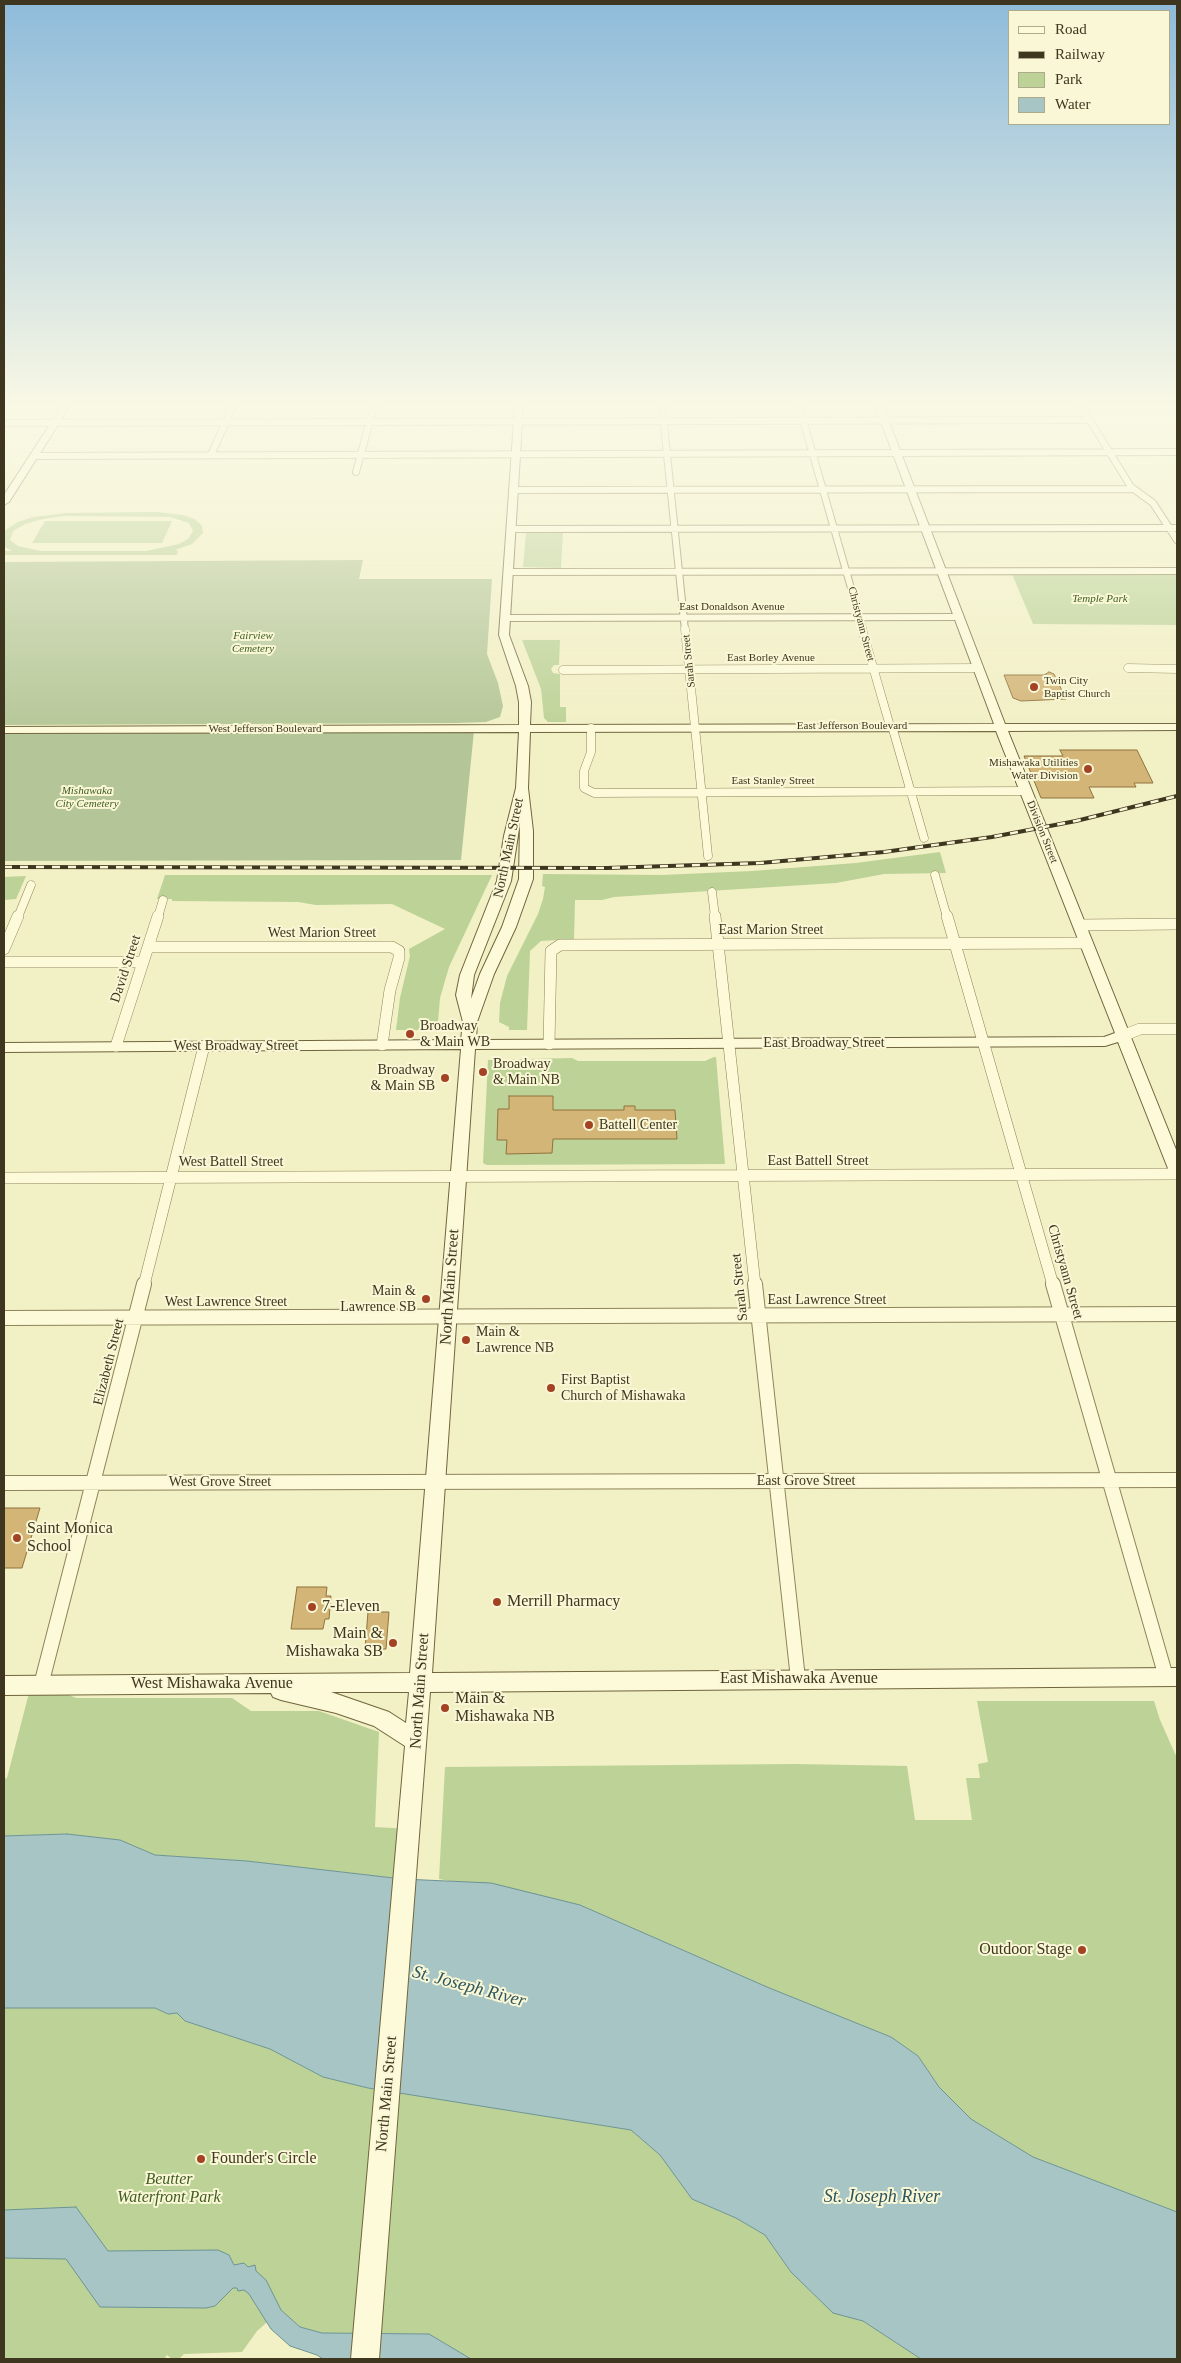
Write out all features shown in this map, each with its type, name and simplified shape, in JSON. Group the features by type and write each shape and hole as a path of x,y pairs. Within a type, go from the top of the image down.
{"street":[{"name":"North Main Street","path":"470,1022 464,995 467,975 504,881 510,836 522,788 527,728 522,686 504,635 512,516"},
{"name":"Sarah Street","path":"674,516 708,856"},
{"name":"Christyann Street","path":"831,516 873,669 924,838"},
{"name":"Division Street","path":"921,516 1025,791 1080,925 1122,1036 1172,1145 1177,1173"},
{"path":"1164,516 1173,528 1177,540"},
{"path":"512,529 1173,528"},
{"path":"508,572 1177,571"},
{"name":"East Donaldson Avenue","path":"504,618 960,617"},
{"name":"East Borley Avenue","path":"563,670 979,668"},
{"path":"1128,668 1177,669"},
{"name":"East Jefferson Boulevard","path":"527,728 1177,726"},
{"name":"West Jefferson Boulevard","path":"4,730 527,728"},
{"name":"East Stanley Street","path":"591,728 591,752 584,771 584,788 588,792 1025,791"},
{"name":"North Main Street","path":"364,2359 410,1821 470,1022 487,974 510,926 526,879 527,832 522,788"},
{"name":"Christyann Street","path":"935,875 1109,1480 1172,1677"},
{"path":"4,949 32,885"},
{"name":"Sarah Street","path":"712,892 798,1680"},
{"name":"David Street","path":"116,1046 163,900"},
{"path":"1080,925 1177,924"},
{"name":"East Marion Street","path":"549,1044 552,951 556,946 1087,943"},
{"name":"West Marion Street","path":"148,947 392,948 399,952 399,958 390,990 382,1045"},
{"path":"4,962 142,962"},
{"name":"East Broadway Street","path":"468,1045 1105,1041 1140,1029 1177,1029"},
{"name":"West Broadway Street","path":"4,1046 468,1045"},
{"name":"Elizabeth Street","path":"41,1685 204,1046"},
{"name":"East Battell Street","path":"458,1177 1022,1176 1177,1173"},
{"name":"West Battell Street","path":"4,1178 458,1177"},
{"name":"East Lawrence Street","path":"448,1316 1177,1314"},
{"name":"West Lawrence Street","path":"4,1318 448,1316"},
{"name":"East Grove Street","path":"435,1482 1177,1480"},
{"name":"West Grove Street","path":"4,1483 435,1482"},
{"name":"East Mishawaka Avenue","path":"420,1682 1172,1677"},
{"name":"West Mishawaka Avenue","path":"4,1685 420,1682"},
{"path":"259,1684 336,1703 382,1718 416,1741"}],"green space":[{"path":"62,516 25,524 13,531 10,540 18,546 40,551 146,551 179,544 188,539 193,531 189,523 170,517 93,516 187,516 195,519 202,526 203,533 192,544 175,550 178,551 177,555 4,555 4,551 12,551 4,546 4,531 18,522 33,517"},
{"path":"45,521 172,521 162,543 32,543"},
{"path":"563,532 561,568 523,567 526,533"},
{"name":"Fairview Cemetery","path":"363,560 359,579 492,579 487,654 498,683 503,706 500,717 486,722 456,723 4,725 4,562"},
{"name":"Temple Park","path":"1012,574 1177,574 1177,625 1033,624"},
{"path":"522,640 560,640 559,665 554,665 551,669 553,673 560,674 560,707 566,707 566,722 548,722 544,718 541,689"},
{"name":"Mishawaka City Cemetery","path":"474,731 461,860 4,861 4,734"},
{"path":"940,852 946,873 884,874 836,883 614,897 602,900 575,900 574,939 541,941 530,951 527,1030 509,1030 509,1027 499,1022 500,1003 507,976 538,914 543,899 545,887 542,886 543,874 662,875 752,871 856,863"},
{"path":"165,875 492,875 449,967 440,998 438,1022 428,1028 428,1030 396,1030 400,998 410,956 409,949 445,929 392,904 316,905 298,902 172,901 172,899 157,899"},
{"path":"26,876 16,899 4,900 4,877"},
{"path":"716,1057 725,1164 487,1165 483,1163 488,1060 572,1058 578,1061 705,1061"},
{"path":"62,1692 76,1698 232,1698 251,1711 319,1711 379,1732 375,1827 409,1829 402,1879 247,1861 155,1855 120,1840 67,1834 4,1836 4,1779 7,1778 29,1693"},
{"path":"977,1701 1154,1701 1160,1720 1177,1758 1177,2212 1033,2157 971,2119 939,2087 918,2056 891,2037 767,1987 580,1905 439,1879 445,1767 795,1764 907,1766 915,1820 972,1820 966,1778 980,1778 978,1764 988,1762"},
{"name":"Beutter Waterfront Park","path":"4,2008 155,2008 168,2014 177,2013 185,2021 270,2049 323,2077 368,2088 631,2130 660,2155 692,2199 736,2218 765,2235 791,2272 833,2312 863,2321 921,2359 471,2359 429,2334 322,2333 300,2327 281,2310 257,2331 242,2352 184,2354 179,2359 172,2359 167,2355 164,2359 4,2359"}],"water":[{"name":"St. Joseph River","path":"67,1834 120,1840 155,1855 247,1861 402,1879 491,1883 580,1905 767,1987 891,2037 918,2056 939,2087 971,2119 1033,2157 1177,2212 1177,2359 921,2359 863,2321 833,2313 791,2272 765,2235 736,2218 692,2199 660,2155 631,2130 368,2088 323,2077 270,2049 185,2021 177,2013 168,2014 155,2008 4,2008 4,1836"},
{"path":"76,2207 108,2251 218,2250 229,2255 234,2265 244,2263 248,2267 255,2265 256,2271 266,2280 281,2310 300,2327 322,2333 429,2334 471,2359 323,2359 317,2355 290,2346 271,2329 249,2294 244,2290 238,2291 237,2288 233,2288 215,2306 206,2308 100,2307 66,2259 4,2258 4,2210"}],"building":[{"name":"Twin City Baptist Church","path":"1049,672 1054,674 1066,699 1021,701 1013,698 1004,675 1044,675"},
{"name":"Mishawaka Utilities Water Division","path":"1060,750 1137,750 1153,783 1134,783 1136,787 1089,787 1094,798 1041,798 1024,756 1063,756"},
{"name":"Battell Center","path":"509,1096 553,1096 553,1110 624,1110 624,1106 635,1106 635,1110 675,1110 677,1139 553,1139 552,1153 506,1154 507,1140 497,1140 498,1109 509,1109"},
{"name":"Saint Monica School","path":"4,1508 40,1508 22,1568 4,1568"},
{"name":"7-Eleven","path":"297,1587 327,1587 326,1596 331,1596 329,1619 325,1619 323,1629 291,1629"},
{"name":"7-Eleven","path":"368,1612 389,1612 386,1649 365,1649"}],"railway":[{"path":"4,867 607,868 760,863 884,852 992,837 1076,821 1177,796"}],"place":[{"name":"Twin City Baptist Church","path":"1034,687"},
{"name":"Mishawaka Utilities Water Division","path":"1088,769"},
{"name":"Broadway & Main WB","path":"410,1034"},
{"name":"Broadway & Main NB","path":"483,1072"},
{"name":"Broadway & Main SB","path":"445,1078"},
{"name":"Battell Center","path":"589,1125"},
{"name":"Main & Lawrence SB","path":"426,1299"},
{"name":"Main & Lawrence NB","path":"466,1340"},
{"name":"First Baptist Church of Mishawaka","path":"551,1388"},
{"name":"Saint Monica School","path":"17,1538"},
{"name":"Merrill Pharmacy","path":"497,1602"},
{"name":"7-Eleven","path":"312,1607"},
{"name":"Main & Mishawaka SB","path":"393,1643"},
{"name":"Main & Mishawaka NB","path":"445,1708"},
{"name":"Outdoor Stage","path":"1082,1950"},
{"name":"Founder's Circle","path":"201,2159"}]}
